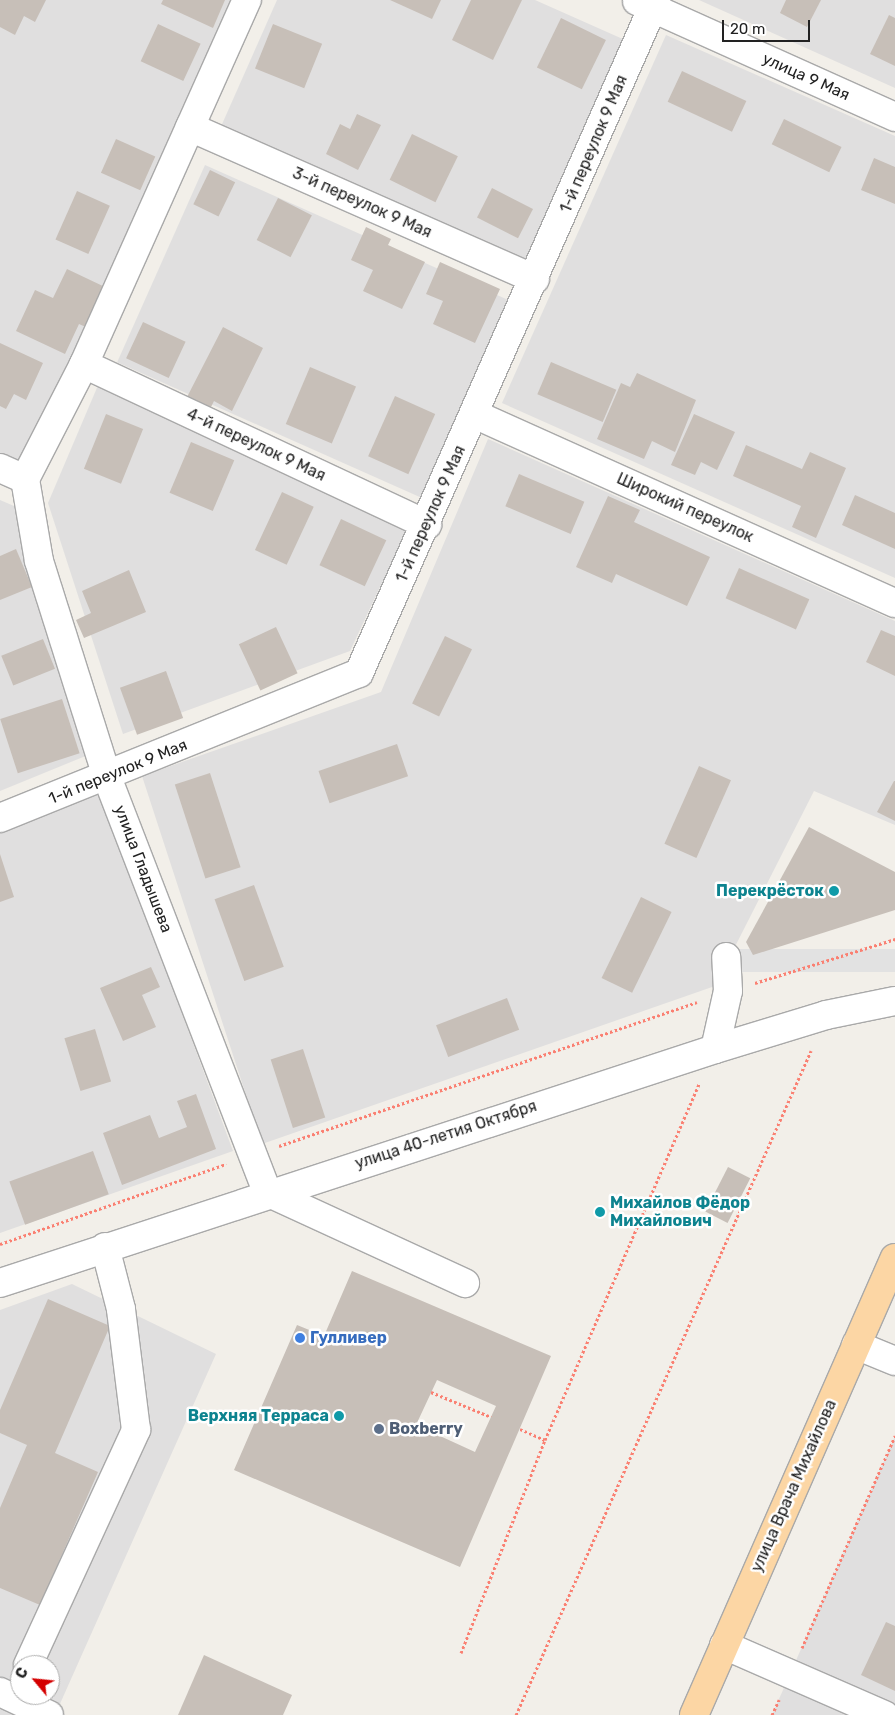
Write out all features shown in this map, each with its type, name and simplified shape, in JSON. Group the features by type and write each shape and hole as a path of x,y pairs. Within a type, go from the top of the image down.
{"main road":[{"name":"улица Врача Михайлова","path":"694,1715 895,1258"}],"street":[{"path":"0,468 25,479 84,364 247,0"},
{"name":"улица 9 Мая","path":"648,2 895,117"},
{"name":"1-й переулок 9 Мая","path":"0,818 107,777 359,673 427,525 474,414 535,279 648,2"},
{"name":"3-й переулок 9 Мая","path":"190,127 535,279"},
{"name":"4-й переулок 9 Мая","path":"84,364 427,525"},
{"name":"Широкий переулок","path":"474,414 895,603"},
{"name":"улица Гладышева","path":"25,479 39,561 107,777 255,1154 267,1192"},
{"path":"715,1049 728,991 726,958"},
{"name":"улица 40-летия Октября","path":"0,1283 267,1192 715,1049 826,1015 895,1001"},
{"path":"267,1192 465,1283"},
{"path":"33,1655 136,1430 121,1309 106,1247"},
{"path":"856,1345 895,1361"},
{"path":"724,1646 884,1715"},
{"path":"33,1705 48,1715"}],"path":[{"path":"0,1244 728,991 895,939"},
{"path":"516,1715 826,1015"},
{"path":"461,1653 545,1440 715,1049"},
{"path":"431,1392 491,1417"},
{"path":"520,1429 545,1440"},
{"path":"772,1715 895,1436"}],"shaded area":[{"path":"0,0 235,0 26,464 0,453"},
{"path":"277,0 535,0 625,40 524,267 219,131"},
{"path":"699,0 895,0 895,88"},
{"path":"666,35 895,136 895,578 502,403"},
{"path":"205,165 514,302 426,500 117,362"},
{"path":"99,383 411,521 350,651 123,734 48,503"},
{"path":"488,439 895,621 895,825 814,791 715,986 262,1144 142,776 381,692"},
{"path":"0,500 14,506 88,755 0,791"},
{"path":"99,789 233,1151 0,1233 0,830"},
{"path":"719,949 895,949 895,972 719,972"},
{"path":"72,1284 216,1354 60,1704 60,1655 10,1655 10,1705 59,1705 55,1715 0,1715 0,1310"},
{"path":"895,1436 895,1715 772,1715 790,1674"}],"building":[{"path":"0,0 46,0 35,22 24,16 15,35 0,27"},
{"path":"163,0 225,0 213,28 161,4"},
{"path":"390,0 441,0 432,19"},
{"path":"471,0 522,0 493,60 452,40"},
{"path":"786,0 821,0 807,27 780,13"},
{"path":"889,15 895,18 895,66 870,54"},
{"path":"561,18 606,40 582,89 537,67"},
{"path":"158,24 201,44 183,81 141,61"},
{"path":"273,24 322,44 304,88 255,69"},
{"path":"682,71 746,101 732,132 668,102"},
{"path":"357,114 381,125 358,170 326,154 340,124 350,129"},
{"path":"784,119 842,147 829,172 772,144"},
{"path":"412,134 458,156 435,202 390,180"},
{"path":"116,139 155,156 140,190 101,173"},
{"path":"874,158 895,167 895,204 861,190"},
{"path":"210,170 235,182 219,216 193,204"},
{"path":"492,188 533,209 518,238 477,217"},
{"path":"77,191 110,206 88,254 55,239"},
{"path":"278,198 312,215 291,257 257,240"},
{"path":"366,227 391,239 388,245 425,262 402,309 363,291 373,270 351,260"},
{"path":"440,262 500,289 475,343 433,324 443,301 426,294"},
{"path":"67,269 107,288 88,328 79,324 65,354 16,331 35,290 53,298"},
{"path":"143,322 186,342 169,378 126,358"},
{"path":"223,327 263,348 232,411 214,401 209,411 186,399"},
{"path":"0,343 43,363 26,400 14,394 6,409 0,406"},
{"path":"551,362 616,390 603,422 537,394"},
{"path":"310,367 356,387 332,444 286,424"},
{"path":"637,373 696,400 675,452 652,441 644,459 597,439 621,383 630,387"},
{"path":"395,396 435,414 408,474 368,456"},
{"path":"106,414 143,429 121,484 84,469"},
{"path":"694,414 735,432 717,470 701,462 695,475 671,465"},
{"path":"191,442 234,460 213,511 170,493"},
{"path":"746,445 802,469 810,452 846,468 816,538 792,527 801,506 733,476"},
{"path":"519,474 584,502 571,534 505,506"},
{"path":"282,492 314,507 287,565 255,550"},
{"path":"855,495 895,513 895,549 842,525"},
{"path":"608,496 640,510 634,522 710,557 687,606 616,574 612,583 576,567"},
{"path":"341,519 386,540 365,586 319,565"},
{"path":"16,549 32,587 0,600 0,556"},
{"path":"739,568 809,599 796,629 726,598"},
{"path":"129,570 146,612 84,638 76,620 91,613 82,591"},
{"path":"276,627 298,673 260,691 239,644"},
{"path":"881,630 895,636 895,676 866,662"},
{"path":"445,636 472,649 439,717 412,703"},
{"path":"43,639 55,669 13,686 1,656"},
{"path":"166,671 183,718 137,735 120,688"},
{"path":"62,699 80,753 18,773 0,719"},
{"path":"397,744 408,776 330,803 319,771"},
{"path":"699,766 731,780 696,858 664,844"},
{"path":"210,773 241,867 205,879 175,784"},
{"path":"895,781 895,821 877,812"},
{"name":"Перекрёсток","path":"809,827 895,872 895,910 753,955 746,942"},
{"path":"0,854 14,897 0,902"},
{"path":"254,885 284,967 244,981 215,899"},
{"path":"641,897 672,912 632,993 602,978"},
{"path":"151,967 160,987 142,995 156,1027 123,1041 100,988"},
{"path":"507,998 519,1030 448,1057 436,1025"},
{"path":"95,1029 111,1082 80,1091 64,1038"},
{"path":"303,1049 325,1117 293,1128 271,1060"},
{"path":"196,1094 216,1149 122,1185 103,1133 150,1115 159,1138 187,1127 177,1101"},
{"path":"93,1151 109,1194 25,1225 9,1181"},
{"path":"728,1167 750,1178 728,1223 705,1212"},
{"name":"Верхняя Терраса","path":"352,1271 551,1356 460,1567 234,1470 297,1325 324,1336","holes":["437,1380 496,1406 475,1452 416,1425"]},
{"path":"48,1299 110,1326 55,1453 98,1472 40,1605 0,1588 0,1508 27,1445 0,1433 0,1410"},
{"path":"886,1622 895,1626 895,1691 861,1675"},
{"path":"204,1655 292,1695 283,1715 178,1715"}],"place":[{"name":"Перекрёсток","path":"834,891"},
{"name":"Михайлов Фёдор Михайлович","path":"600,1212"},
{"name":"Гулливер","path":"300,1338"},
{"name":"Верхняя Терраса","path":"339,1416"},
{"name":"Boxberry","path":"379,1429"}]}
